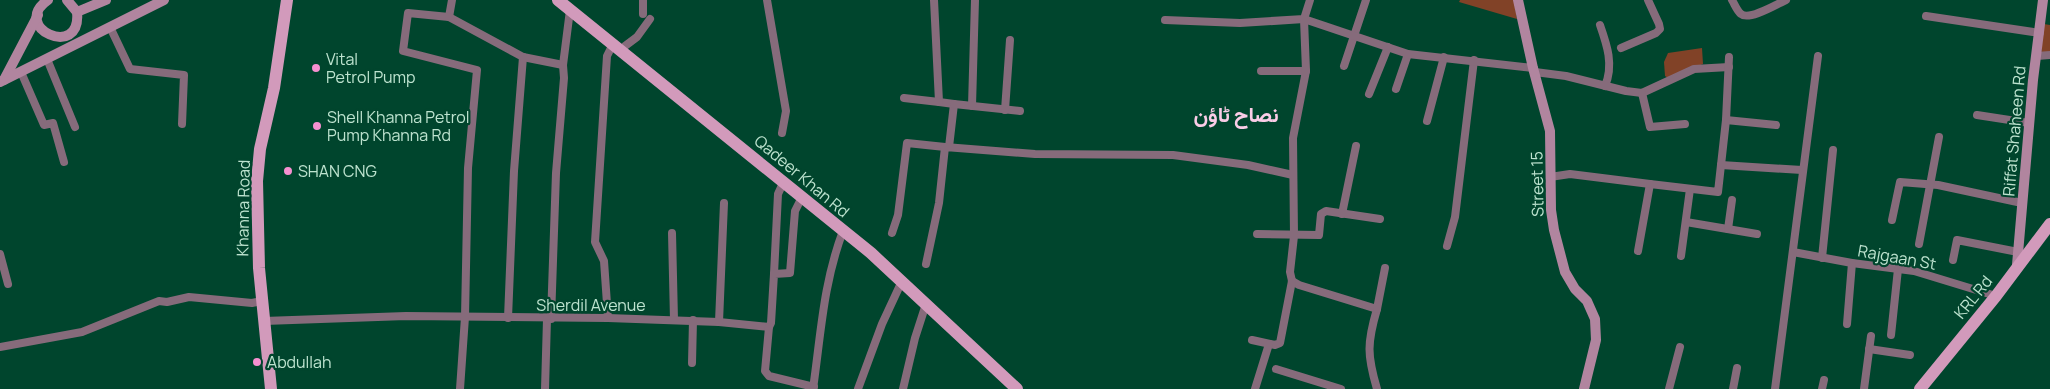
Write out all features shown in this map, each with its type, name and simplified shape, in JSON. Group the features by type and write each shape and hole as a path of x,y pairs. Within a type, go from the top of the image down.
{"main road":[{"name":"Khanna Road","path":"271,389 261,301 257,181 260,149 274,88 287,0"},
{"name":"Qadeer Khan Rd","path":"558,0 569,5 875,249 1024,389"},
{"name":"Qadeer Khan Rd","path":"619,45 902,281 1016,389"},
{"name":"KRL Rd","path":"1920,389 1996,296 2018,259 2050,224"}],"street":[{"path":"2,81 40,9 48,0"},
{"path":"50,57 76,25 77,12 67,0"},
{"path":"77,12 106,0"},
{"path":"2,81 164,0"},
{"path":"449,17 452,0"},
{"path":"608,318 604,261 595,242 607,56 619,45 637,37 647,16 643,0"},
{"path":"767,0 786,110 782,133"},
{"path":"934,0 939,102"},
{"path":"972,106 975,0"},
{"path":"1252,340 1279,345 1292,281 1290,272 1294,236 1293,138 1306,71 1304,19 1310,0"},
{"path":"1344,66 1366,0"},
{"name":"Street 15","path":"1518,0 1550,131 1551,210 1566,272 1575,290 1592,310 1597,330 1584,389"},
{"path":"1621,48 1656,33 1660,29 1660,24 1648,0"},
{"path":"1732,0 1739,13 1743,16 1750,16 1786,0"},
{"name":"Riffat Shaheen Rd","path":"2018,259 2029,123 2043,0"},
{"path":"546,389 556,173 569,5"},
{"path":"460,389 465,317 468,168 477,70 403,51 408,13 449,17 523,57 563,66"},
{"path":"38,15 40,27 49,36 61,37 67,35"},
{"path":"1926,16 2040,33"},
{"path":"1165,20 1240,23 1304,19 1408,54 1474,60 1534,70 1642,93 1694,69 1729,67"},
{"path":"1600,25 1609,50 1609,76 1605,86"},
{"path":"110,27 130,69 184,75 182,124"},
{"path":"1006,110 1010,40"},
{"path":"1369,94 1388,47"},
{"path":"1396,89 1408,54"},
{"path":"1775,389 1818,56"},
{"path":"2037,56 2050,56"},
{"path":"50,57 75,127"},
{"path":"508,318 514,171 523,57"},
{"path":"1427,121 1444,57"},
{"path":"1550,177 1570,174 1718,192 1726,120 1729,57"},
{"path":"1447,246 1455,217 1474,60"},
{"path":"1261,71 1306,71"},
{"path":"21,72 44,125 53,123 64,162"},
{"path":"1642,93 1650,127 1686,124"},
{"path":"904,98 1020,111"},
{"path":"926,264 938,212 954,104"},
{"path":"1977,115 2029,123"},
{"path":"1726,120 1776,125"},
{"path":"1919,244 1928,186 1939,137"},
{"path":"892,233 898,215 907,143 1034,154 1174,155 1248,165 1293,175"},
{"path":"1342,214 1356,146"},
{"path":"1822,258 1833,150"},
{"path":"1721,165 1802,170"},
{"path":"784,181 778,194 771,323 765,371 769,376 814,388 824,297 832,262 843,231"},
{"path":"1892,220 1900,182 1970,191 2022,203"},
{"path":"1638,251 1650,184"},
{"path":"1681,256 1690,189"},
{"path":"774,274 790,273 795,211 802,196"},
{"path":"1728,229 1732,200"},
{"path":"718,322 724,203"},
{"path":"1256,234 1319,235 1322,212 1380,218"},
{"path":"1686,222 1758,234"},
{"path":"672,233 674,320"},
{"path":"1953,260 1957,240 2018,259"},
{"name":"Rajgaan St","path":"1793,252 1898,269 1939,278 1996,296"},
{"path":"0,254 1,266 8,284"},
{"path":"1847,324 1852,263"},
{"path":"1377,389 1370,364 1368,342 1385,268"},
{"path":"1891,335 1898,269"},
{"path":"858,389 882,324 902,281"},
{"path":"1292,281 1299,285 1377,309"},
{"path":"0,347 82,332 159,301 167,302 189,297 252,303 261,301"},
{"path":"903,389 915,338 926,304"},
{"name":"Sherdil Avenue","path":"264,321 360,317 608,318 692,320 769,327"},
{"path":"692,320 692,363"},
{"path":"1864,389 1871,336"},
{"path":"1255,389 1269,344"},
{"path":"1668,389 1680,347"},
{"path":"1869,348 1910,355"},
{"path":"1733,389 1737,368"},
{"path":"1276,369 1341,389"},
{"path":"1822,389 1824,380"}],"shaded area":[{"path":"1460,0 1514,0 1517,19 1459,2"},
{"path":"2044,24 2050,25 2050,53 2041,53"},
{"path":"1702,48 1703,64 1668,78 1665,76 1664,62 1668,53"}],"place":[{"name":"Vital Petrol Pump","path":"316,68"},
{"name":"Shell Khanna Petrol Pump Khanna Rd","path":"317,126"},
{"name":"SHAN CNG","path":"288,171"},
{"name":"Abdullah","path":"257,362"}],"district":[{"name":"نصاح ٹاؤن","path":"1236,115"}]}
